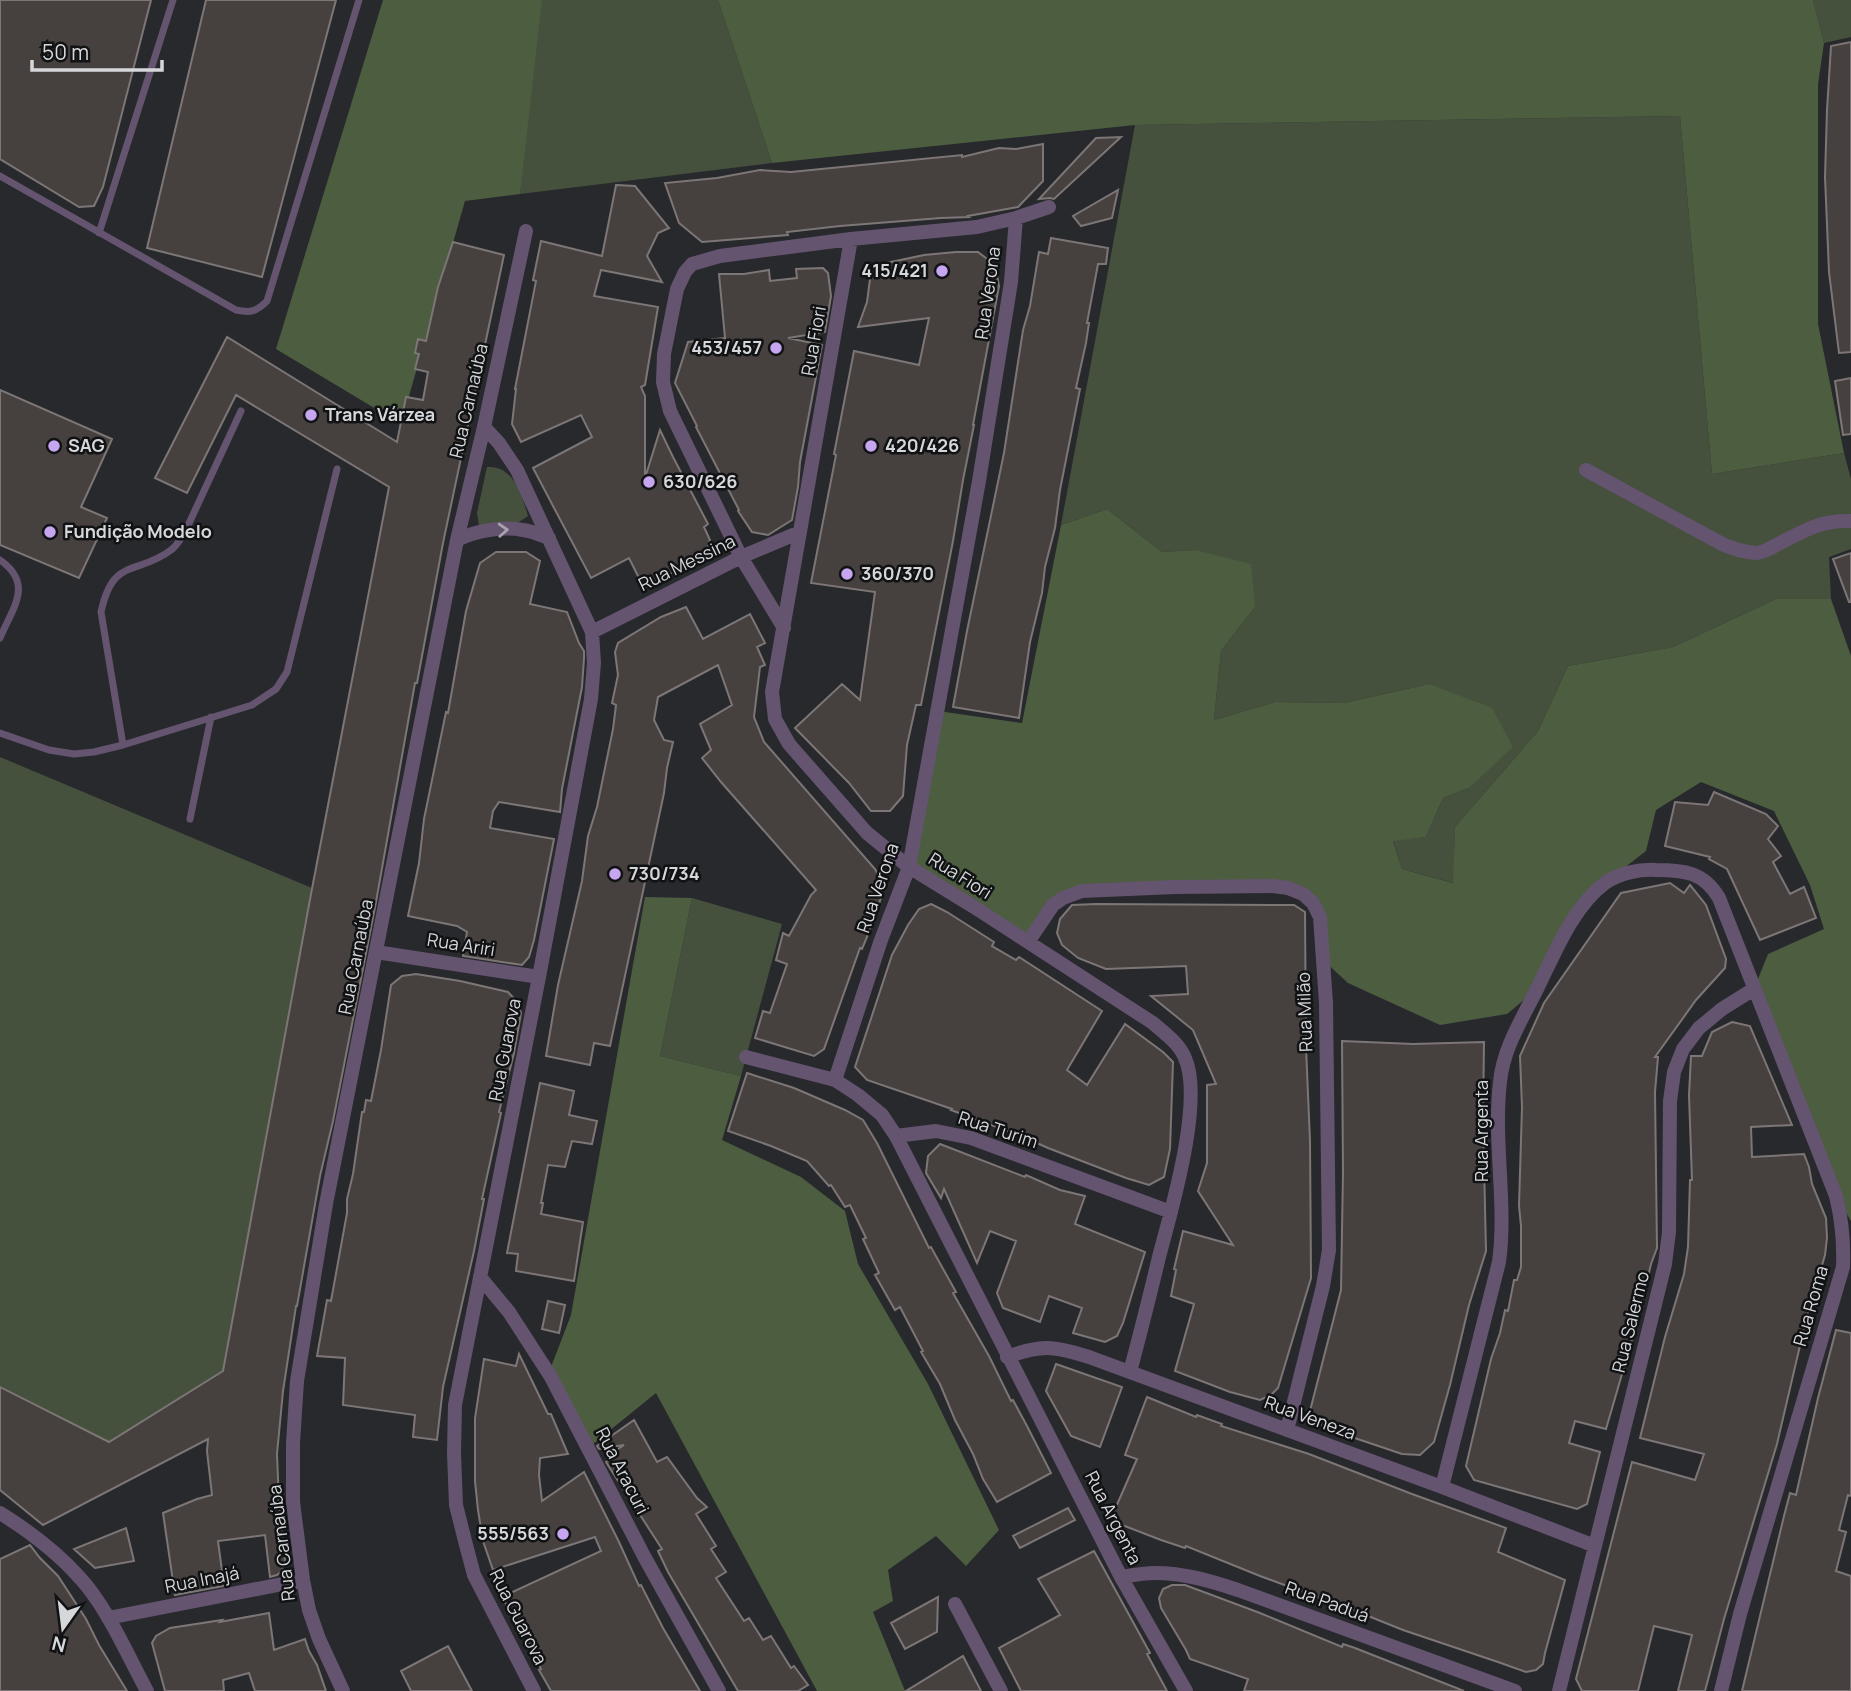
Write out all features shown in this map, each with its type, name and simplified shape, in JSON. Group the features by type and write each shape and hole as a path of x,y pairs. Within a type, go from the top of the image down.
{"street":[{"path":"1016,218 1049,207"},
{"name":"Rua Verona","path":"784,628 741,557 670,411 663,382 664,354 677,289 685,272 692,264 720,256 851,239 977,227 1016,218 1011,282 979,481 909,867 881,940 835,1080"},
{"name":"Rua Carnaúba","path":"344,1691 319,1639 309,1611 303,1580 293,1502 293,1443 298,1381 326,1204 457,540 526,231"},
{"name":"Rua Fiori","path":"851,239 772,692 775,719 789,744 867,833 909,867 1153,1023 1175,1043 1185,1057 1190,1073 1187,1140 1130,1371"},
{"name":"Rua Guarova","path":"484,427 499,443 517,470 549,538 592,632 594,663 591,699 539,977 455,1405 456,1505 474,1575 534,1691"},
{"path":"1586,470 1724,545 1740,551 1765,551 1825,522 1851,521"},
{"path":"457,540 469,534 520,529 549,538"},
{"name":"Rua Messina","path":"592,632 741,557 800,532"},
{"name":"Rua Argenta","path":"1442,1487 1495,1283 1503,1237 1500,1082 1504,1059 1514,1035 1564,935 1585,903 1606,882 1625,873 1648,869 1679,870 1704,880 1713,887 1719,898"},
{"name":"Rua Milão","path":"1028,942 1053,905 1082,891 1273,886 1303,894 1313,903 1320,917 1326,1003 1329,1250 1323,1286 1287,1430"},
{"name":"Rua Roma","path":"1719,898 1836,1196 1843,1221 1843,1267 1740,1614 1721,1691"},
{"name":"Rua Ariri","path":"376,952 539,977"},
{"name":"Rua Salermo","path":"1559,1691 1665,1264 1669,1232 1670,1101 1674,1072 1683,1049 1699,1028 1722,1009 1755,989"},
{"path":"746,1057 835,1080 882,1115 895,1136"},
{"name":"Rua Turim","path":"895,1136 936,1131 971,1138 1171,1212"},
{"name":"Rua Argenta","path":"895,1136 1121,1577 1186,1691"},
{"name":"Rua Aracuri","path":"480,1277 509,1312 551,1377 645,1558 719,1691"},
{"name":"Rua Veneza","path":"1007,1357 1025,1350 1049,1347 1062,1349 1130,1371 1595,1546"},
{"path":"0,1513 34,1535 82,1579 108,1618 147,1691"},
{"name":"Rua Paduá","path":"1121,1577 1153,1573 1201,1578 1515,1691"},
{"name":"Rua Inajá","path":"108,1618 303,1580"},
{"path":"955,1604 1001,1691"}],"lane":[{"path":"99,233 173,0"},
{"path":"0,176 236,310 249,313 258,310 267,301 359,0"},
{"path":"122,746 101,612 105,595 110,584 122,571 173,549 185,532 241,411"},
{"path":"0,733 49,750 74,754 94,752 122,746 252,705 276,690 287,671 337,470"},
{"path":"0,560 15,574 19,586 18,595 0,638"},
{"path":"190,819 211,717"}],"green space":[{"path":"383,0 542,0 520,194 465,201 401,424 276,349"},
{"path":"534,0 718,0 772,163 520,194"},
{"path":"718,0 1813,0 1824,43 1818,84 1818,324 1844,453 1712,474 1680,116 1135,125 772,163"},
{"path":"1813,0 1851,0 1851,37 1824,43"},
{"path":"1680,116 1712,474 1844,453 1851,479 1851,549 1829,557 1831,599 1776,599 1673,647 1568,666 1538,731 1455,827 1454,883 1402,869 1393,840 1426,837 1443,798 1469,788 1429,684 1344,703 1275,702 1214,720 1221,651 1255,607 1195,550 1162,552 1107,509 1061,525 1135,125"},
{"path":"487,467 504,471 520,491 528,516 516,524 479,526 477,513"},
{"path":"1107,509 1162,552 1195,550 1251,564 1255,607 1221,651 1214,720 1275,702 1344,703 1429,684 1492,708 1513,747 1469,788 1443,798 1426,837 1393,841 1402,869 1453,883 1455,827 1538,731 1568,666 1673,647 1776,599 1831,599 1851,656 1851,1221 1836,1196 1754,989 1768,954 1824,929 1810,885 1774,811 1701,782 1656,810 1646,851 1606,882 1564,935 1537,989 1507,1014 1440,1025 1348,983 1323,960 1313,903 1273,886 1082,891 1046,915 1028,942 909,867 938,711 1022,723 1061,525"},
{"path":"0,757 312,888 223,1371 109,1442 0,1387"},
{"path":"645,897 692,898 660,1056 741,1076 722,1140 801,1177 845,1211 858,1264 928,1384 999,1530 966,1566 936,1536 888,1570 893,1601 873,1612 905,1691 817,1691 656,1393 588,1448 551,1367 571,1315"},
{"path":"692,898 782,924 741,1076 660,1056"}],"building":[{"path":"0,0 151,0 103,187 94,206 79,207 0,159"},
{"path":"206,0 336,0 262,277 147,248"},
{"path":"1851,42 1851,352 1839,353 1829,272 1825,177 1827,110 1831,46"},
{"path":"1121,137 1054,199 1039,199 1096,138"},
{"path":"1043,144 1043,181 1018,207 969,217 840,226 787,232 788,235 702,242 679,223 665,183 760,170 791,172 962,157 999,148 1016,149"},
{"path":"616,185 635,186 669,228 658,233 647,256 662,282 601,270 594,296 658,307 645,385 641,387 645,396 645,478 660,430 708,524 704,527 710,540 706,554 644,588 629,558 591,578 533,468 592,437 581,415 521,442 512,424 515,389 541,241 602,256"},
{"path":"1118,190 1112,218 1081,226 1073,216"},
{"path":"1051,238 1108,248 1106,264 1098,264 1076,388 1080,389 1055,528 1030,642 1019,718 953,707 1004,453 1023,330 1039,252 1048,254"},
{"path":"453,242 504,255 415,683 376,902 296,1306 277,1454 285,1560 282,1571 270,1577 265,1535 218,1541 224,1586 175,1595 163,1513 212,1495 208,1439 43,1525 0,1490 0,1387 109,1442 223,1371 389,487 236,395 187,493 155,478 227,337 397,442 406,397 423,400 428,372 415,369 419,354 415,353 418,339 426,341 438,287"},
{"path":"978,252 995,265 999,286 921,705 916,705 907,745 903,796 890,811 871,811 849,783 795,728 842,684 860,700 875,592 811,583 854,351 919,365 929,318 858,327 867,302 870,279 877,265 924,255"},
{"path":"823,268 828,273 831,296 825,332 788,338 822,345 792,520 768,535 752,532 738,511 675,383 688,342 725,338 719,274 769,270 770,281 797,278 796,269"},
{"path":"1851,378 1851,434 1843,435 1835,381"},
{"path":"0,390 112,439 81,507 107,518 79,578 0,545"},
{"path":"496,552 526,552 540,561 530,604 567,612 584,651 582,687 560,812 499,802 493,811 490,828 554,839 534,940 529,957 522,965 463,956 467,932 457,926 408,916 419,863 424,819 446,712 448,713 466,611 480,563"},
{"path":"1851,553 1851,602 1849,602 1833,559"},
{"path":"686,607 703,639 750,614 765,643 757,647 765,665 760,667 754,717 764,742 875,869 881,880 882,895 824,1049 814,1056 755,1038 763,1011 770,1013 787,964 776,960 783,933 789,936 816,890 702,758 711,750 700,724 732,705 718,665 658,697 654,720 664,740 673,742 610,1046 594,1043 590,1065 546,1056 558,985 582,881 588,836 597,807 613,729 616,705 612,703 618,675 615,652 618,643 661,617"},
{"path":"1714,792 1766,814 1778,826 1768,839 1781,856 1773,862 1790,894 1804,887 1816,918 1760,940 1727,869 1709,859 1710,857 1665,846 1675,802 1708,805"},
{"path":"1670,883 1684,893 1690,885 1706,905 1726,959 1725,968 1696,1000 1655,1057 1658,1057 1655,1092 1657,1248 1606,1429 1575,1421 1569,1443 1600,1452 1587,1504 1577,1509 1474,1480 1466,1466 1491,1359 1505,1310 1508,1311 1514,1280 1517,1280 1521,1267 1520,1056 1544,1003 1621,893"},
{"path":"931,904 994,942 992,946 1016,960 1019,957 1102,1011 1067,1070 1087,1085 1125,1024 1173,1062 1170,1149 1164,1177 1149,1185 1126,1178 952,1109 867,1080 855,1067 892,955 919,909"},
{"path":"1072,905 1294,905 1305,912 1311,1278 1278,1388 1260,1400 1230,1392 1175,1371 1194,1304 1171,1296 1183,1231 1233,1245 1198,1191 1207,1163 1207,1085 1216,1084 1193,1030 1151,996 1188,994 1186,966 1106,969 1078,958 1062,945 1057,933 1060,919"},
{"path":"416,974 508,992 518,1003 521,1013 499,1112 501,1113 482,1199 474,1251 443,1387 437,1440 413,1437 415,1415 343,1405 345,1358 317,1356 327,1300 331,1301 362,1112 366,1100 371,1101 391,985 402,976"},
{"path":"1732,1022 1750,1026 1792,1125 1751,1127 1752,1157 1804,1154 1812,1184 1826,1218 1825,1255 1806,1320 1777,1444 1705,1691 1678,1691 1692,1635 1654,1626 1638,1691 1582,1691 1576,1679 1632,1462 1695,1480 1704,1454 1640,1438 1684,1274 1688,1247 1692,1180 1689,1095 1691,1056 1702,1056 1712,1032"},
{"path":"1342,1041 1413,1044 1484,1042 1486,1251 1469,1305 1434,1442 1420,1455 1402,1454 1328,1429 1314,1420 1310,1411 1341,1290"},
{"path":"747,1073 794,1088 863,1120 1051,1473 997,1502 983,1479 940,1384 921,1352 923,1351 900,1307 895,1310 875,1275 879,1273 850,1205 845,1207 831,1185 829,1186 807,1161 728,1131"},
{"path":"540,1083 574,1091 569,1115 597,1121 592,1144 572,1141 565,1167 548,1165 541,1203 541,1214 583,1222 574,1281 516,1271 518,1254 507,1253"},
{"path":"940,1144 1060,1190 1085,1196 1075,1224 1145,1252 1117,1336 1105,1342 1073,1333 1082,1308 1049,1296 1040,1322 1003,1308 997,1293 1016,1241 990,1231 977,1263 944,1189 941,1198 926,1173 928,1156"},
{"path":"548,1301 565,1305 559,1333 542,1329"},
{"path":"1836,1330 1851,1333 1851,1496 1848,1495 1839,1530 1846,1532 1836,1571 1851,1576 1851,1691 1742,1691 1784,1516 1790,1493 1796,1495"},
{"path":"519,1354 548,1414 551,1414 568,1454 540,1458 542,1501 584,1472 639,1586 641,1585 700,1691 551,1691 539,1670 541,1669 530,1646 502,1597 601,1551 595,1537 493,1570 483,1541 478,1510 475,1418 484,1359 516,1366"},
{"path":"1056,1364 1122,1387 1100,1447 1071,1436 1046,1391"},
{"path":"1147,1397 1506,1528 1498,1552 1565,1580 1543,1664 1536,1670 1526,1672 1403,1630 1186,1546 1185,1548 1161,1540 1117,1523 1112,1516 1137,1459 1125,1455"},
{"path":"634,1420 657,1462 667,1457 697,1498 707,1507 696,1514 716,1546 711,1549 726,1572 716,1578 744,1621 749,1618 763,1640 771,1636 791,1668 794,1666 808,1685 798,1691 738,1691 668,1572 658,1551 662,1549 606,1462 611,1459 609,1455 624,1445 599,1449 597,1446"},
{"path":"1068,1508 1075,1520 1020,1548 1013,1536"},
{"path":"126,1528 134,1561 95,1568 74,1549"},
{"path":"30,1545 58,1576 127,1691 0,1691 0,1559"},
{"path":"1094,1551 1150,1653 1147,1654 1167,1691 1021,1691 999,1648 1060,1615 1038,1579"},
{"path":"1172,1585 1185,1585 1342,1647 1343,1644 1355,1648 1464,1691 1244,1691 1248,1679 1190,1659 1161,1608 1159,1598 1163,1589"},
{"path":"938,1597 937,1632 905,1649 891,1623"},
{"path":"269,1613 274,1650 305,1639 326,1691 255,1691 249,1673 223,1680 224,1691 165,1691 152,1643 156,1636 170,1628"},
{"path":"448,1646 472,1691 411,1691 401,1671"},
{"path":"963,1656 981,1691 906,1691"}],"place":[{"name":"415/421","path":"942,271"},
{"name":"453/457","path":"776,348"},
{"name":"Trans Várzea","path":"311,415"},
{"name":"SAG","path":"54,446"},
{"name":"420/426","path":"871,446"},
{"name":"630/626","path":"649,482"},
{"name":"Fundição Modelo","path":"50,532"},
{"name":"360/370","path":"847,574"},
{"name":"730/734","path":"615,874"},
{"name":"555/563","path":"563,1534"}]}
